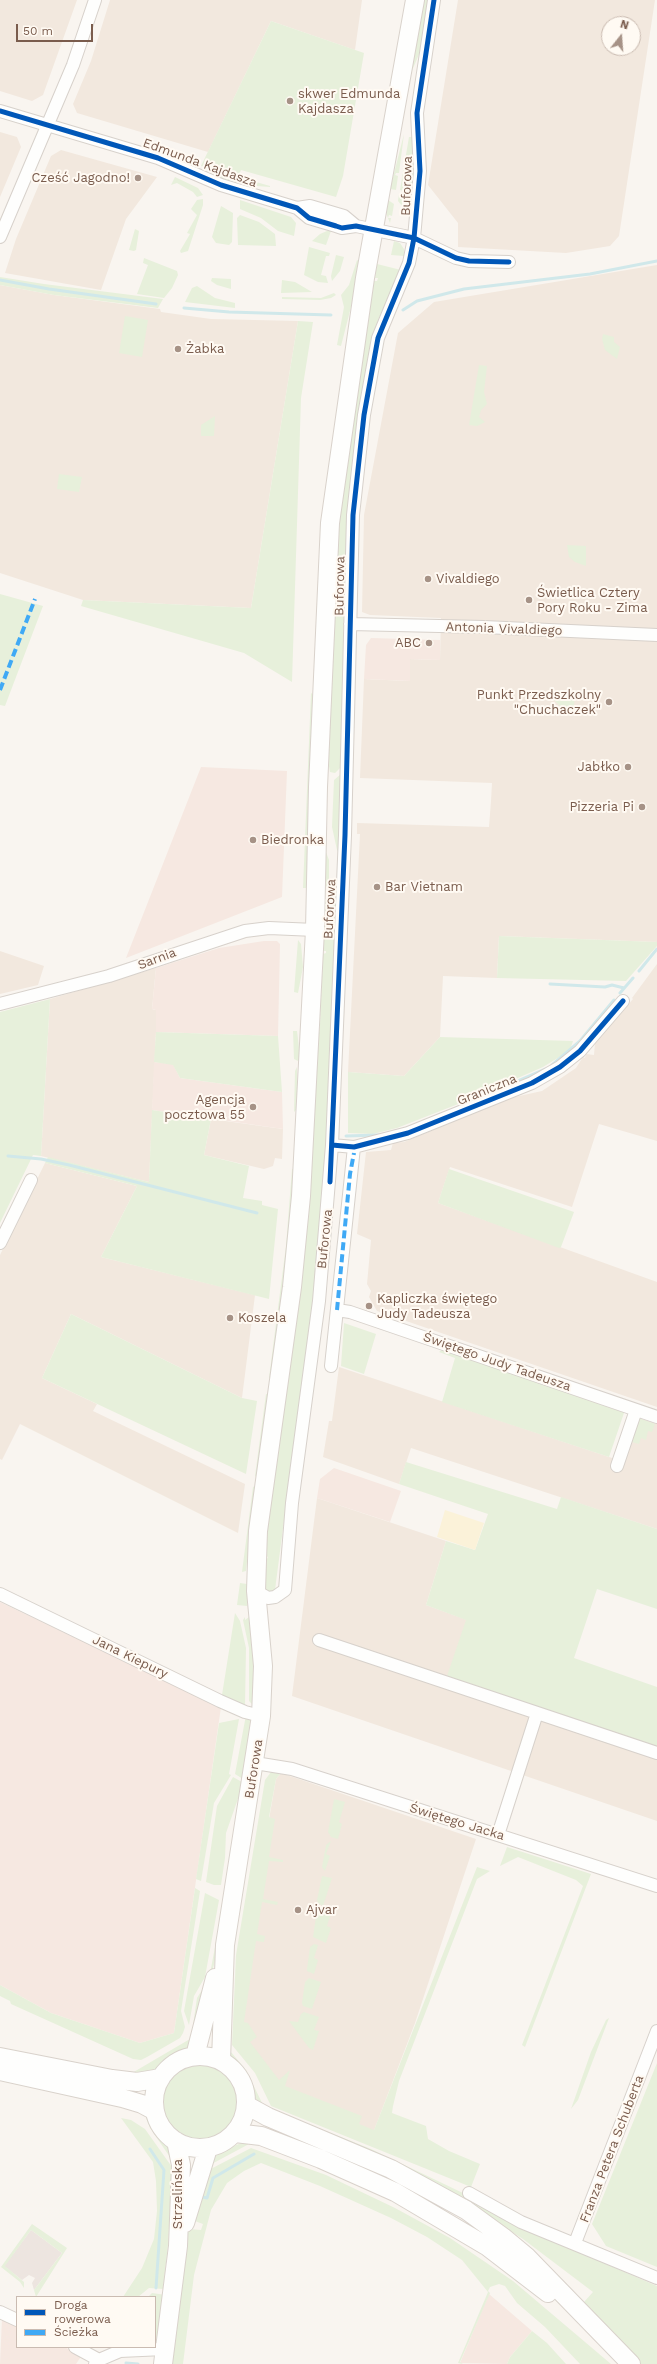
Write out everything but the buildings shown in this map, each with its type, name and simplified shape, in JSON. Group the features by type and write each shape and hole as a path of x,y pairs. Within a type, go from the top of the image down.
{"main road":[{"name":"Buforowa","path":"195,2056 225,1945 255,1763 261,1716 263,1666 256,1591 258,1531 299,1224 315,930 318,787 330,523 374,230 415,0"},
{"name":"Buforowa","path":"221,2061 225,1945"},
{"path":"195,2056 208,2057 221,2061 232,2069 241,2080 245,2093 246,2105 244,2118 235,2133 220,2144 208,2148 197,2148 176,2141 163,2128 155,2111 154,2099 161,2078 180,2061 195,2056"},
{"path":"0,2057 112,2079 137,2082 161,2078"},
{"path":"0,2071 122,2098 142,2104 155,2111"},
{"path":"246,2105 268,2117 392,2169 466,2210 498,2232 527,2257 630,2364"},
{"path":"235,2133 261,2136 321,2159 395,2192 448,2222 515,2267 630,2364"},
{"name":"Strzelińska","path":"164,2356 178,2246 181,2165 176,2141"},
{"name":"Strzelińska","path":"178,2246 208,2148"}],"street":[{"path":"0,237 73,65 95,0"},
{"name":"Buforowa","path":"256,1591 268,1598 275,1597 285,1590 292,1503 321,1278 332,1145 344,841 353,508 360,444 374,358 387,311 409,263 414,238 420,177 417,113 434,0"},
{"name":"Edmunda Kajdasza","path":"0,111 158,158 221,185 297,208 310,206 344,216 356,226 414,238 456,258 469,261 509,262"},
{"name":"Antonia Vivaldiego","path":"350,624 493,628 657,636"},
{"name":"Sarnia","path":"0,1004 109,976 245,931 268,928 315,930"},
{"name":"Graniczna","path":"332,1145 354,1147 414,1131 532,1083 560,1067 580,1052 623,1002"},
{"path":"331,1366 354,1147"},
{"path":"0,1243 30,1180"},
{"name":"Świętego Judy Tadeusza","path":"337,1310 357,1314 657,1417"},
{"path":"616,1466 636,1410"},
{"name":"Jana Kiepury","path":"0,1594 220,1701 245,1712 261,1716"},
{"path":"319,1640 657,1754"},
{"path":"498,1835 537,1713"},
{"name":"Świętego Jacka","path":"255,1763 292,1769 657,1886"},
{"name":"Franza Petera Schuberta","path":"575,2243 657,2031"},
{"path":"469,2193 521,2222 657,2278"},
{"path":"0,2312 16,2320"},
{"path":"76,2348 97,2362 120,2352 164,2356"}],"shaded area":[{"path":"0,0 77,0 43,95 32,101 0,91"},
{"path":"110,0 362,0 355,50 271,21 208,152 77,113 73,104 91,61"},
{"path":"458,0 655,0 619,236 610,246 566,253 458,247 458,223 428,185"},
{"path":"0,132 17,137 21,147 0,197"},
{"path":"61,150 157,177 126,219 101,290 5,273 16,239 51,156"},
{"path":"657,265 657,942 499,936 497,978 443,976 440,1037 404,1076 348,1072 360,834 357,834 357,823 489,827 491,801 492,783 360,778 364,679 409,681 410,659 440,660 441,618 370,615 362,612 364,515 398,333 434,302"},
{"path":"0,285 54,295 160,309 161,312 211,319 298,321 251,608 83,600 0,573"},
{"path":"371,638 440,640 440,660 410,659 410,681 364,679 366,645"},
{"path":"201,767 287,771 282,897 126,958"},
{"path":"264,941 277,941 280,944 278,1036 156,1032 156,1010 152,1009 156,968 219,948"},
{"path":"0,951 44,966 38,985 0,994"},
{"path":"657,964 657,1141 599,1124 572,1207 450,1167 438,1203 657,1282 657,1407 377,1311 369,1297 371,1291 367,1284 371,1240 357,1234 366,1152 391,1150 393,1143 404,1142 510,1098 542,1091 576,1068 583,1057 585,1058 586,1054 594,1055 595,1043 633,999 632,998"},
{"path":"156,968 152,1009 156,1010 156,1032 149,1182 41,1156 50,999"},
{"path":"154,1062 173,1064 180,1078 282,1092 283,1129 152,1110"},
{"path":"211,1119 283,1129 282,1159 275,1158 273,1166 264,1169 204,1155"},
{"path":"45,1163 137,1186 101,1257 255,1295 242,1398 71,1314 42,1378 97,1404 93,1411 245,1484 238,1533 20,1424 2,1460 0,1459 0,1255"},
{"path":"339,1367 621,1461 636,1417 657,1424 657,1529 411,1448 399,1484 323,1457 329,1421 332,1421"},
{"path":"334,1468 401,1491 390,1522 317,1498 320,1479"},
{"path":"317,1498 446,1541 426,1605 467,1620 657,1747 657,1821 292,1696"},
{"path":"0,1602 221,1707 174,2033 140,2043 51,2013 0,1985"},
{"path":"281,1773 476,1839 415,2023 370,2141 291,2108 240,2035 264,1848 276,1779"},
{"path":"31,2230 62,2253 34,2290 32,2283 35,2278 29,2275 22,2280 4,2266"},
{"path":"489,2294 532,2331 510,2357 507,2364 460,2363"},
{"path":"2,2318 16,2325 16,2348 66,2348 82,2355 76,2364 0,2364"}],"green space":[{"path":"421,0 428,0 420,52 408,80"},
{"name":"skwer Edmunda Kajdasza","path":"271,21 364,53 343,176 336,197 241,170 239,175 235,175 201,166"},
{"path":"404,134 399,173 396,173 395,175 398,176 396,190 390,189"},
{"path":"409,137 412,137 414,179 411,182 414,182 413,188 407,192 400,190"},
{"path":"198,169 237,179 238,183 212,176"},
{"path":"175,177 198,188 203,195 197,197 193,192 177,183 171,185"},
{"path":"249,180 270,186 270,187 244,185"},
{"path":"399,194 408,196 413,200 411,217 398,201"},
{"path":"203,199 203,205 188,251 181,253 180,251 190,234 187,233 197,215 191,209 197,200"},
{"path":"240,200 291,217 296,223 294,236 278,231 261,218 240,209"},
{"path":"388,200 394,204 392,216 389,215 388,218 386,213"},
{"path":"221,206 233,213 232,242 229,245 216,243 212,237"},
{"path":"240,215 259,222 275,234 276,246 238,245 237,218"},
{"path":"135,229 139,231 136,250 134,251 129,250"},
{"path":"331,231 326,245 312,241 320,234"},
{"path":"394,241 400,243 404,249 404,256 391,255"},
{"path":"309,247 330,253 329,256 326,256 321,275 326,276 328,283 318,282 304,275"},
{"path":"336,255 344,257 340,271 332,281 331,276"},
{"path":"144,258 177,271 178,275 172,288 164,298 137,294 148,265 143,263"},
{"path":"357,260 359,261 351,307 341,346 337,345 344,307 341,295 349,285"},
{"path":"377,264 401,270 378,320 371,343 352,463 344,605 343,646 346,647 342,766 335,773 330,772 327,755 334,553 347,442 374,281 377,281 378,278 375,278"},
{"path":"0,277 163,299 158,308 54,295 0,285"},
{"path":"212,278 231,279 231,289 217,285 211,281"},
{"path":"282,280 295,282 312,292 281,293"},
{"path":"197,286 215,298 235,303 235,308 185,302 192,288"},
{"path":"334,293 336,295 331,298 320,300 282,299 282,297 321,298"},
{"path":"125,316 148,320 142,357 119,353"},
{"path":"298,321 313,322 301,398 292,682 244,653 81,606 83,600 251,608"},
{"path":"603,334 614,337 614,342 620,347 617,359 605,350 602,339"},
{"path":"479,365 487,366 484,392 487,404 481,410 479,417 485,422 477,426 469,425"},
{"path":"215,416 214,436 201,436 201,425"},
{"path":"59,474 82,477 79,492 57,489"},
{"path":"567,545 586,546 586,566 575,562 569,557"},
{"path":"0,594 43,606 5,706 0,705"},
{"path":"559,690 562,693 571,693 575,696 574,705 577,709 570,716 551,697"},
{"path":"311,693 314,695 307,888 303,888"},
{"path":"341,774 339,852 337,850 332,827 334,780"},
{"path":"324,847 329,860 329,886 326,887"},
{"path":"325,900 336,902 325,1163 316,1276 275,1591 271,1592 265,1591 265,1559 268,1558 265,1556 265,1541 320,1024 323,954 326,953 326,951 323,951"},
{"path":"499,936 657,942 657,946 626,981 497,978"},
{"path":"298,940 301,944 303,967 298,993 294,992"},
{"path":"50,999 41,1156 33,1155 0,1223 0,1012"},
{"path":"293,1031 297,1031 300,1055 298,1061 294,1059"},
{"path":"156,1032 278,1036 282,1092 180,1078 173,1065 154,1062"},
{"path":"440,1037 573,1041 571,1047 561,1056 543,1067 497,1087 499,1088 397,1128 373,1134 348,1133 348,1072 404,1076"},
{"path":"297,1067 297,1109 294,1112 295,1071"},
{"path":"152,1110 211,1119 204,1155 249,1166 243,1198 262,1201 262,1205 278,1209 269,1299 101,1257 137,1186 45,1163 48,1157 149,1182"},
{"path":"292,1169 294,1169 293,1211 271,1377 269,1378 286,1246"},
{"path":"449,1169 574,1212 561,1247 559,1248 438,1203"},
{"path":"71,1314 242,1398 257,1401 246,1474 42,1378"},
{"path":"344,1323 376,1334 364,1374 341,1366"},
{"path":"443,1349 625,1410 609,1457 442,1402 455,1358 439,1352"},
{"path":"266,1394 269,1395 257,1477 255,1476"},
{"path":"636,1417 655,1424 652,1432 648,1431 646,1440 641,1438 639,1444 628,1441"},
{"path":"406,1462 557,1509 561,1497 657,1529 657,1609 597,1589 574,1658 657,1687 657,1747 447,1676 466,1620 426,1605 446,1541 475,1550 488,1514 399,1484"},
{"path":"255,1486 246,1571 242,1572 253,1487"},
{"path":"240,1583 247,1584 247,1606 237,1605"},
{"path":"235,1613 240,1621 246,1648 245,1706 222,1695"},
{"path":"245,1617 245,1620 249,1617 255,1661 255,1707 249,1701 249,1648 243,1620"},
{"path":"246,1715 254,1717 243,1779 235,1774"},
{"path":"239,1719 229,1774 231,1775 214,1803 201,1881 196,1879 219,1723"},
{"path":"271,1772 281,1773 276,1779 269,1817 275,1819 269,1857 283,1860 283,1862 269,1861 263,1899 278,1902 277,1905 262,1902 257,1934 265,1936 264,1942 256,1941 244,2022 248,2023 257,2037 250,2042 279,2080 290,2070 285,2086 362,2116 359,2124 374,2130 477,1867 490,1871 477,1879 399,2081 392,2113 426,2126 428,2139 449,2151 480,2164 471,2187 271,2106 255,2073 232,2045 236,1955 265,1780"},
{"path":"233,1777 242,1782 240,1793 226,1833 225,1858 221,1885 214,1885 206,1882 217,1806"},
{"path":"334,1799 345,1802 339,1822 342,1824 338,1839 331,1837 328,1832"},
{"path":"331,1841 326,1854 330,1856 325,1871 322,1867 326,1845"},
{"path":"507,1847 591,1874 525,2047 522,2045 583,1886 576,1880 518,1857 500,1866"},
{"path":"322,1876 332,1878 323,1906 318,1903 317,1900"},
{"path":"195,1888 200,1891 181,2011 185,2027 180,2038 147,2057 141,2060 133,2059 11,2004 10,2001 0,1996 0,1985 51,2013 140,2043 174,2033"},
{"path":"205,1893 219,1900 205,1977 194,1996 189,2025 184,2011"},
{"path":"224,1899 217,1953 197,2029 193,2025 197,1998 209,1979"},
{"path":"317,1910 331,1913 327,1926 331,1928 326,1943 313,1937"},
{"path":"314,1944 318,1945 314,1958 318,1960 314,1974 307,1971 307,1969 310,1947"},
{"path":"309,1978 321,1982 312,2009 303,2006 302,2003 305,1982"},
{"path":"304,2012 319,2017 314,2030 319,2031 313,2050 309,2048 289,2021 298,2022 301,2014"},
{"path":"609,2018 578,2100 571,2109 591,2052 606,2020"},
{"path":"190,2039 194,2040 187,2049 165,2061 154,2070 132,2073"},
{"path":"226,2046 246,2070 265,2109 254,2097 246,2072 231,2058"},
{"path":"657,2063 657,2267 606,2246 592,2224"},
{"path":"193,2065 207,2065 221,2071 231,2081 237,2095 235,2116 231,2123 221,2133 207,2139 193,2139 179,2133 169,2123 163,2109 163,2095 169,2081 179,2071"},
{"path":"276,2111 371,2149 465,2194 518,2226 657,2286 657,2364 639,2364 563,2286 584,2302 593,2292 523,2239 459,2198"},
{"path":"121,2118 131,2120 145,2129 172,2167 168,2245 163,2289 149,2288 139,2296 124,2296 142,2268 154,2239 157,2211 156,2181 153,2162"},
{"path":"146,2118 150,2119 156,2133 168,2146 172,2160 150,2128"},
{"path":"246,2141 249,2144 208,2166 213,2156 217,2153"},
{"path":"251,2148 326,2175 395,2208 450,2238 513,2281 611,2364 580,2364 545,2327 517,2303 505,2286 499,2284 490,2287 488,2291 490,2293 460,2362 463,2364 458,2363 488,2292 462,2260 427,2237 391,2218 320,2186 261,2163 244,2171 227,2183 211,2210 194,2275 183,2364 169,2364 181,2259 189,2229 201,2230 203,2224 192,2220 205,2172"},
{"path":"32,2224 67,2248 37,2296 34,2290 62,2253 31,2230 5,2266 24,2282 24,2288 20,2282 1,2267"},
{"path":"152,2293 166,2295 160,2334 156,2339 156,2296 149,2296"},
{"path":"532,2331 547,2343 566,2364 507,2364 510,2357"}],"sand":[{"path":"445,1510 484,1523 475,1550 437,1537"}],"waterway":[{"path":"403,310 417,301 464,289 590,274 657,261"},
{"path":"0,280 49,289 156,304"},
{"path":"184,308 229,312 331,315"},
{"path":"639,971 657,949"},
{"path":"620,993 633,978"},
{"path":"550,984 605,987 612,985 624,988"},
{"path":"552,1065 580,1041 614,1000"},
{"path":"506,1086 545,1069"},
{"path":"466,1103 499,1089"},
{"path":"346,1136 378,1135"},
{"path":"8,1156 41,1159 69,1165 257,1213"},
{"path":"150,2149 164,2170 156,2288"},
{"path":"203,2197 207,2198 213,2178 254,2154"},
{"path":"126,2363 138,2364"}],"marked path":[{"path":"0,690 35,599"},
{"path":"337,1310 350,1174 354,1153"}],"cycle path":[{"path":"330,1182 345,835 353,515 364,415 378,338 409,263 414,238 420,171 417,113 434,0"},
{"path":"0,111 158,158 221,185 297,208 309,218 342,228 356,226 414,238 456,258 469,261 509,262"},
{"path":"332,1145 354,1147 408,1133 532,1083 560,1067 580,1051 623,1001"}],"place":[{"name":"skwer Edmunda Kajdasza","path":"290,101"},
{"name":"Cześć Jagodno!","path":"138,178"},
{"name":"Żabka","path":"178,349"},
{"name":"Vivaldiego","path":"428,579"},
{"name":"Świetlica Cztery Pory Roku - Zima","path":"529,600"},
{"name":"ABC","path":"429,643"},
{"name":"Punkt Przedszkolny \"Chuchaczek\"","path":"609,702"},
{"name":"Jabłko","path":"628,767"},
{"name":"Pizzeria Pi","path":"642,807"},
{"name":"Biedronka","path":"253,840"},
{"name":"Bar Vietnam","path":"377,887"},
{"name":"Agencja pocztowa 55","path":"253,1107"},
{"name":"Kapliczka świętego Judy Tadeusza","path":"369,1306"},
{"name":"Koszela","path":"230,1318"},
{"name":"Ajvar","path":"298,1910"}]}
